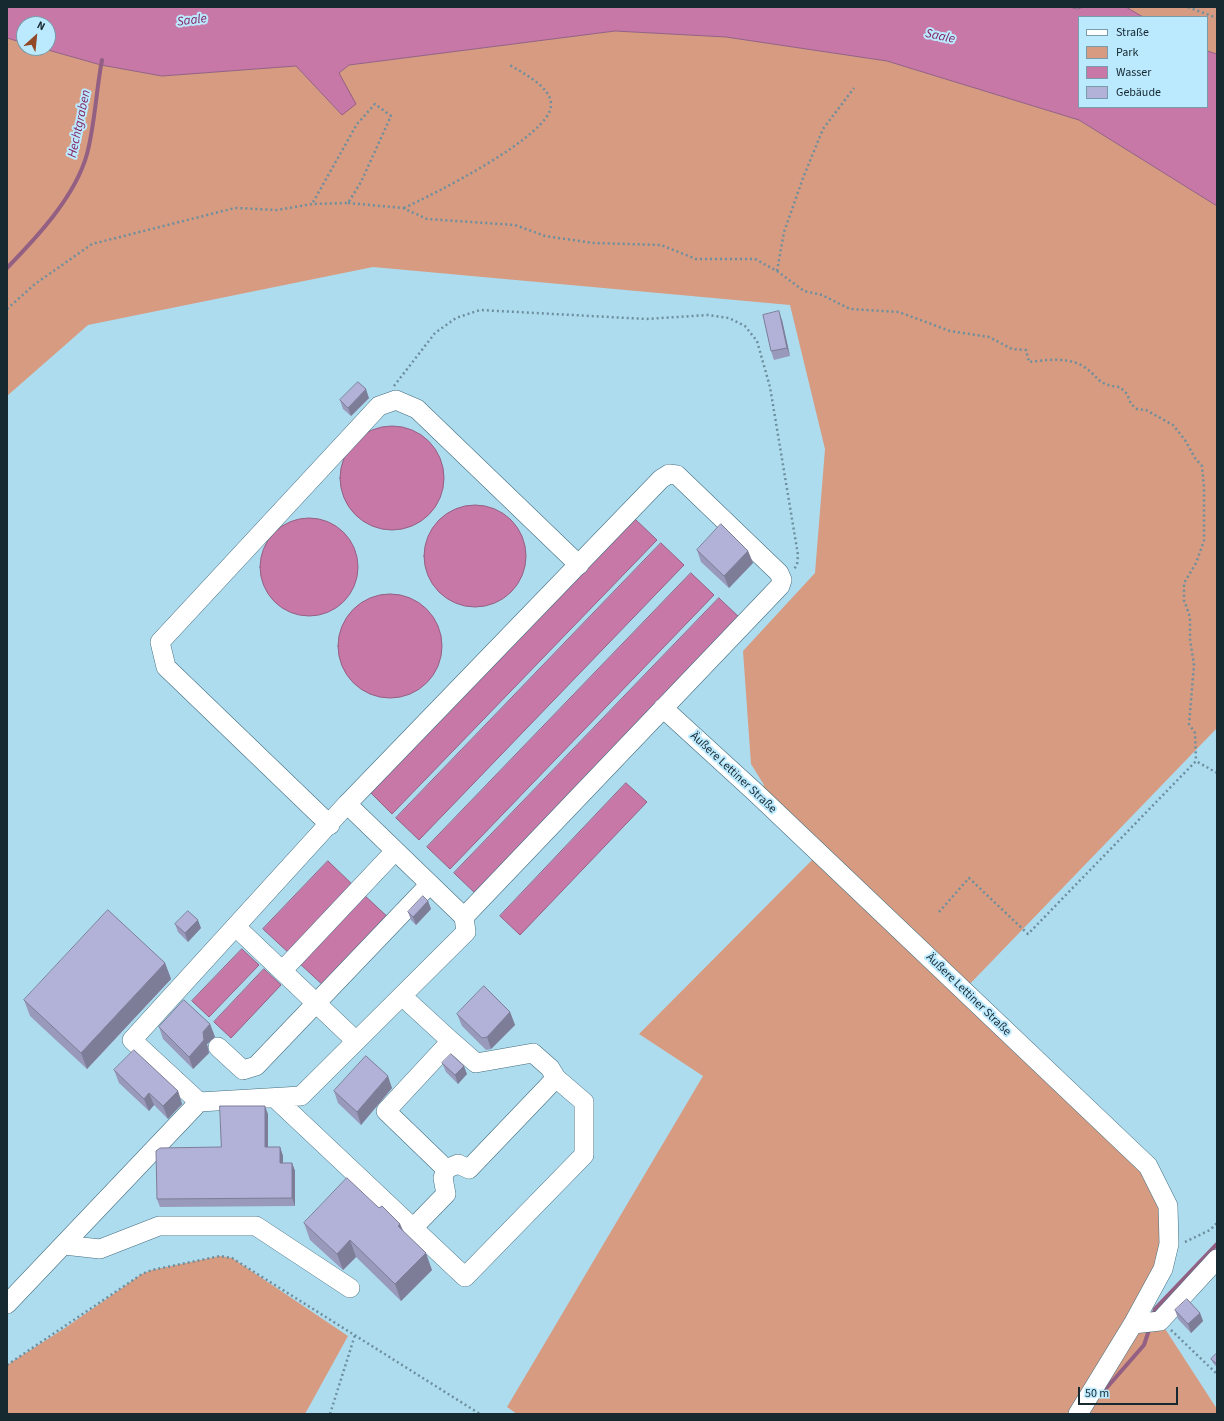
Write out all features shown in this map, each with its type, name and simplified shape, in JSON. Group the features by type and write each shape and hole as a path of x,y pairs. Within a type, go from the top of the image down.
{"street":[{"path":"330,824 166,667 160,642 379,406 396,400 417,409 579,565"},
{"path":"199,1102 132,1040 347,804 661,479 669,474 677,475 780,573 782,580 780,586 464,917"},
{"name":"Äußere Lettiner Straße","path":"663,708 756,793 1148,1166 1168,1206 1169,1244 1163,1269 1133,1324 1078,1414"},
{"path":"7,1304 199,1102 301,1096 466,932 464,917 347,804"},
{"path":"282,971 395,851"},
{"path":"218,1048 243,1070 256,1066 317,1004 430,884"},
{"path":"236,927 356,1042"},
{"path":"276,1098 465,1277 584,1155 584,1102 556,1078 550,1068 533,1053 476,1063 402,996"},
{"path":"446,1169 386,1111 451,1041"},
{"path":"412,1228 446,1194 442,1178 446,1169 458,1164 469,1169 556,1078"},
{"path":"64,1245 100,1249 159,1226 256,1226 350,1288"},
{"path":"1133,1324 1160,1321 1217,1259"}],"path":[{"path":"1188,7 1217,18"},
{"path":"403,208 432,195 519,144 546,121 552,105 547,92 534,80 508,64"},
{"path":"777,271 784,232 803,178 823,129 854,88"},
{"path":"312,204 357,124 375,104 391,116 361,182 348,203"},
{"path":"7,309 35,284 92,244 235,208 277,210 312,204 348,203 403,208 427,219 515,225 545,236 593,243 661,244 696,258 755,259 777,271 804,291 822,295 850,309 899,312 950,331 989,338 1012,349 1026,350 1029,362 1055,359 1081,365 1106,386 1120,387 1127,394 1131,404 1136,409 1146,410 1173,425 1202,466 1204,488 1204,541 1196,563 1184,583 1184,600 1190,617 1190,639 1194,665 1189,724 1195,733 1196,761 1028,934 969,878 939,912"},
{"path":"379,406 435,333 456,318 480,310 646,319 708,315 729,318 745,326 757,341 770,387 798,555 797,565 782,580"},
{"path":"1196,761 1217,773"},
{"path":"1169,1244 1182,1244 1210,1230 1217,1223"},
{"path":"7,1365 142,1274 152,1270 220,1256 232,1258 480,1414"},
{"path":"1160,1321 1217,1374"},
{"path":"330,1414 355,1335"}],"green space":[{"path":"1126,7 1217,7 1217,54 1208,51 1208,16 1141,16"},
{"path":"615,31 726,37 887,61 1079,120 1217,206 1217,728 965,989 1143,1166 1163,1200 1161,1256 1127,1322 1070,1414 517,1414 507,1407 703,1076 639,1034 814,858 756,793 764,785 751,764 743,651 815,573 825,449 790,305 373,267 88,325 7,396 7,38 16,41 16,56 56,56 56,52 101,65 162,76 296,66 342,115 339,73 349,65"},
{"path":"220,1256 232,1258 348,1336 305,1414 7,1414 7,1365 65,1328 142,1274 152,1270"},
{"path":"1160,1321 1217,1409 1217,1414 1078,1414 1133,1324"}],"water":[{"name":"Saale","path":"7,7 1069,7 1077,9 1084,7 1126,7 1141,16 1078,16 1078,108 1208,108 1208,51 1217,54 1217,206 1079,120 887,61 726,37 615,31 349,65 339,73 356,104 342,115 296,66 162,76 101,65 56,52 56,16 16,16 16,41 7,38"},
{"path":"392,426 412,430 429,441 440,458 444,478 440,498 429,515 412,526 392,530 372,526 355,515 344,498 340,478 344,458 355,441 372,430"},
{"path":"475,505 485,506 504,513 518,527 525,546 525,566 518,585 504,599 485,606 475,607 465,606 446,599 432,585 425,566 424,556 425,546 432,527 446,513 465,506"},
{"path":"309,518 319,519 336,526 350,540 357,557 357,577 350,594 336,608 319,615 309,616 299,615 282,608 268,594 261,577 260,567 261,557 268,540 282,526 299,519"},
{"path":"634,518 657,540 392,814 370,792"},
{"path":"661,543 684,565 419,840 396,818"},
{"path":"691,573 714,595 450,869 427,847"},
{"path":"390,594 410,598 427,609 438,626 442,646 438,666 427,683 410,694 390,698 370,694 353,683 342,666 338,646 342,626 353,609 370,598"},
{"path":"719,598 742,620 477,895 454,873"},
{"path":"626,783 647,802 520,935 500,916"},
{"path":"328,861 356,888 291,955 263,929"},
{"path":"363,894 391,920 326,988 298,962"},
{"path":"242,949 259,965 209,1017 192,1001"},
{"path":"264,969 281,985 231,1038 214,1022"}],"building":[{"path":"779,311 787,348 771,351 763,315"},
{"path":"358,382 366,389 348,408 340,400"},
{"path":"721,524 748,551 724,576 697,550"},
{"path":"423,896 428,901 413,917 408,912"},
{"path":"108,910 165,963 81,1053 24,1000"},
{"path":"188,911 198,920 185,933 175,924"},
{"path":"484,986 510,1012 487,1037 482,1038 457,1014"},
{"path":"184,1000 210,1024 203,1032 204,1040 189,1057 159,1027"},
{"path":"134,1050 178,1091 163,1106 149,1093 144,1099 114,1070"},
{"path":"451,1054 464,1066 455,1075 442,1063"},
{"path":"366,1056 388,1076 357,1112 334,1091"},
{"path":"220,1106 265,1106 265,1147 280,1147 280,1163 292,1163 292,1198 157,1199 156,1151 160,1148 221,1147"},
{"path":"347,1178 379,1208 382,1206 400,1224 398,1226 426,1253 395,1284 350,1240 337,1254 304,1223"},
{"path":"1187,1299 1200,1313 1188,1324 1175,1310"},
{"path":"1217,1353 1217,1364 1211,1359"}],"waterway":[{"name":"Hechtgraben","path":"7,268 54,216 74,186 87,154 92,131 102,60"},
{"path":"1153,1316 1155,1309 1217,1244"},
{"path":"1103,1392 1144,1345 1150,1327"}]}
